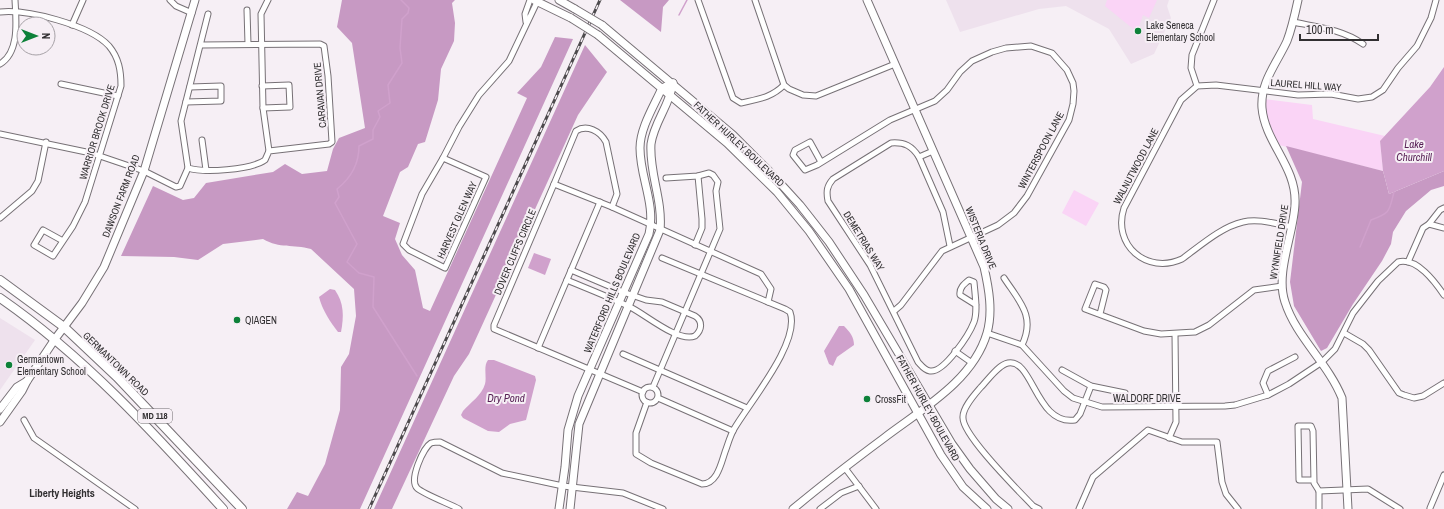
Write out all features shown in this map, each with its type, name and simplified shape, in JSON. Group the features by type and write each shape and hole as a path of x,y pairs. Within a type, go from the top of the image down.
{"main road":[{"name":"GERMANTOWN ROAD","path":"0,280 64,327 118,377 242,509"},
{"name":"MD 118","path":"0,298 55,339 130,409 223,509"}],"street":[{"path":"0,64 10,56 14,44 15,0"},
{"path":"72,25 83,0"},
{"path":"170,0 176,6 192,13"},
{"name":"DAWSON FARM ROAD","path":"0,422 22,391 55,339 82,303 104,267 144,171 195,0"},
{"path":"188,168 220,170 261,163 267,157 269,151 263,108 261,14 268,0"},
{"name":"FATHER HURLEY BOULEVARD","path":"535,0 571,18 598,35 727,143 777,192 809,231 850,289 941,455 963,487 987,509"},
{"name":"HARVEST GLEN WAY","path":"443,158 486,177 445,268 409,250 403,244 422,194 459,127 479,95 509,61 517,47 535,0"},
{"name":"FATHER HURLEY BOULEVARD","path":"559,0 602,25 673,83 733,135 800,205 829,242 864,295 952,444 970,469 996,499 1008,509"},
{"path":"698,0 733,98 742,103 758,99 775,94 784,85"},
{"path":"755,0 784,85 789,90 803,95 816,96 895,64"},
{"name":"WISTERIA DRIVE","path":"793,509 956,382 972,363 987,333 990,302 988,284 972,238 867,0"},
{"path":"1214,0 1192,55 1191,68 1197,86 1216,84 1264,91"},
{"name":"WYNNFIELD DRIVE","path":"1298,0 1287,41 1267,76 1262,106 1265,124 1287,166 1293,182 1295,203 1282,286 1284,300 1289,316 1322,362 1338,387 1342,398 1348,509"},
{"name":"LAUREL HILL WAY","path":"1264,91 1298,95 1331,94 1358,100 1372,97 1383,90 1417,46 1432,18 1436,0"},
{"path":"247,10 248,44"},
{"name":"WARRIOR BROOK DRIVE","path":"0,12 15,12 41,16 72,25 100,39 114,52 121,74 121,86 85,202 63,241 53,256 34,245 43,230 63,241"},
{"path":"0,134 46,142 100,156 144,171 176,187 180,186 188,168 181,126 208,14"},
{"path":"1293,22 1341,32 1351,36 1363,44"},
{"name":"CARAVAN DRIVE","path":"201,45 320,44 324,46 333,138 332,142 329,144 269,151"},
{"name":"WINTERSPOON LANE","path":"821,162 810,142 795,150 793,155 805,170 821,162 890,120 941,97 960,72 972,61 1006,48 1024,46 1044,50 1059,59 1068,73 1074,91 1073,104 1069,120 1027,196 1014,213 998,225 972,238 950,246"},
{"path":"662,88 673,83"},
{"name":"WATERFORD HILLS BOULEVARD","path":"570,509 579,424 660,230 661,210 652,161 652,143 657,125 671,95 673,83"},
{"path":"61,84 118,96"},
{"path":"262,86 289,85 290,107 263,108"},
{"path":"186,102 221,101 221,86 190,87"},
{"name":"WALNUTWOOD LANE","path":"1197,86 1181,100 1124,208 1120,228 1125,242 1131,250 1141,257 1153,262 1175,262 1182,259 1229,227 1243,222 1258,221 1292,227"},
{"name":"WATERFORD HILLS BOULEVARD","path":"559,509 563,486 568,430 578,396 651,225 650,204 640,148 645,125 662,88"},
{"name":"DOVER CLIFFS CIRCLE","path":"612,207 618,194 606,142 603,136 588,127 582,127 576,131 494,325 497,331 643,392"},
{"path":"202,140 206,170"},
{"path":"0,218 32,191 38,181 46,142"},
{"name":"DEMETRIAS WAY","path":"950,246 943,212 919,157 908,145 900,142 892,143 833,179 828,185 826,193 828,201 870,265 894,310 918,362 924,368 928,371 935,371 941,368 955,351 974,322 976,305 974,282 969,280 963,284 959,292 960,295 976,305"},
{"path":"919,157 933,151"},
{"path":"653,387 702,275 720,229 716,191 718,182 713,175 708,173 698,176 666,178"},
{"path":"695,245 702,224 698,176"},
{"path":"554,184 612,207 764,276 771,289 768,302"},
{"path":"538,348 600,202"},
{"path":"1444,208 1440,210 1429,224 1423,228 1408,262 1428,275 1444,296"},
{"path":"1429,224 1444,228"},
{"path":"894,310 904,301 934,260 942,251 950,246"},
{"path":"647,402 636,433 636,454 651,463 702,484 707,484 712,481 733,431 774,369 784,349 793,319 790,312 662,258"},
{"name":"WALDORF DRIVE","path":"987,333 1022,345 1064,391 1073,398 1084,403 1102,407 1235,405 1268,395 1289,384 1322,362 1335,349 1354,313 1378,281 1398,262 1408,262"},
{"path":"568,280 628,306 655,325 689,338 695,336 699,331 701,324 699,319 686,312 662,302 646,300 633,296 571,270"},
{"path":"1004,278 1026,312 1028,319 1028,332 1022,345"},
{"path":"1100,314 1106,290 1104,287 1095,284 1085,309 1144,331 1175,334 1201,330 1254,290 1282,286"},
{"path":"1344,333 1363,344 1369,350 1399,393 1408,397 1423,396 1444,383"},
{"path":"1169,438 1176,422 1175,334"},
{"path":"955,351 972,363"},
{"path":"623,354 747,408"},
{"path":"1268,395 1263,383 1268,371 1295,357"},
{"path":"1039,509 1032,507 980,448 964,423 963,413 978,391 1007,363 1013,363 1021,368 1044,405 1052,413 1064,420 1075,420 1080,414 1091,386"},
{"path":"1062,370 1091,386 1125,393"},
{"name":"DAWSON FARM ROAD","path":"0,409 17,387 27,381"},
{"path":"653,387 646,388 643,392 643,399 647,402 655,402 658,398"},
{"path":"653,387 657,391 658,398"},
{"path":"658,398 733,431"},
{"path":"24,420 34,438 135,509"},
{"path":"1314,480 1299,480 1298,426 1313,428 1314,480 1319,491 1319,509"},
{"path":"1078,509 1093,477 1148,430 1169,438 1189,443 1217,442 1222,482 1226,494 1238,509"},
{"path":"459,509 417,489 413,482 413,477 427,447 433,442 440,442 502,473 563,486 623,493 663,509"},
{"path":"845,468 875,509"},
{"path":"1429,509 1444,475"},
{"path":"820,509 841,493 858,486"},
{"path":"1319,491 1368,490 1400,509"}],"shaded area":[{"path":"342,0 455,0 452,3 455,23 454,41 441,69 438,100 425,142 418,144 408,167 400,172 383,216 400,223 395,239 402,255 415,270 423,308 430,311 527,98 517,93 541,67 555,37 573,39 360,509 287,509 297,492 308,496 325,464 340,410 341,367 349,354 356,316 354,289 311,249 275,244 263,239 223,244 198,260 174,257 121,256 153,186 183,200 194,198 206,183 273,172 285,164 302,174 327,171 333,149 339,138 365,128 352,43 337,27"},
{"path":"620,0 669,0 663,7 661,32"},
{"name":"Lake Seneca Elementary School","path":"946,0 1169,0 1167,6 1171,18 1154,54 1131,64 1109,29 1066,6 1039,9 960,32"},
{"path":"1107,0 1157,0 1149,18 1143,15 1137,32 1105,6"},
{"path":"585,45 607,72 578,115 469,354 454,376 392,509 374,509"},
{"path":"1263,99 1312,105 1313,119 1385,136 1380,141 1383,171 1275,144 1265,124"},
{"path":"1286,146 1383,171 1389,194 1444,171 1444,186 1431,190 1406,211 1393,232 1391,244 1382,261 1353,304 1327,348 1321,351 1294,306 1290,282 1302,182"},
{"path":"1074,190 1099,203 1086,226 1062,213"},
{"name":"Germantown Elementary School","path":"0,318 35,340 0,390"}],"water":[{"name":"Lake Churchill","path":"1444,67 1444,171 1389,194 1383,171 1380,141 1430,87"},
{"path":"534,253 551,259 545,275 528,268"},
{"path":"330,289 335,290 342,305 343,321 341,332 338,332 329,320 319,297"},
{"path":"839,326 844,326 848,330 854,345 837,357 833,366 829,364 824,351"},
{"name":"Dry Pond","path":"488,360 494,360 535,376 536,380 526,420 510,424 499,432 488,431 463,418 461,415 479,395 485,384 486,365"}],"waterway":[{"path":"401,0 409,8 408,13 402,19 400,48 402,63 388,85 390,103 378,111 380,117 373,130 373,139 359,146 356,165 350,175 337,189 339,197 335,203 357,244 347,262 359,273 374,277 373,307 417,376"},
{"path":"679,15 687,0"},
{"path":"1360,247 1371,220 1386,213 1390,207 1394,192"}],"railway":[{"path":"369,509 600,0"}],"place":[{"name":"Lake Seneca Elementary School","path":"1138,31"},
{"name":"QIAGEN","path":"237,320"},
{"name":"Germantown Elementary School","path":"9,365"},
{"name":"CrossFit","path":"867,399"}],"district":[{"name":"Liberty Heights","path":"62,493"}]}
